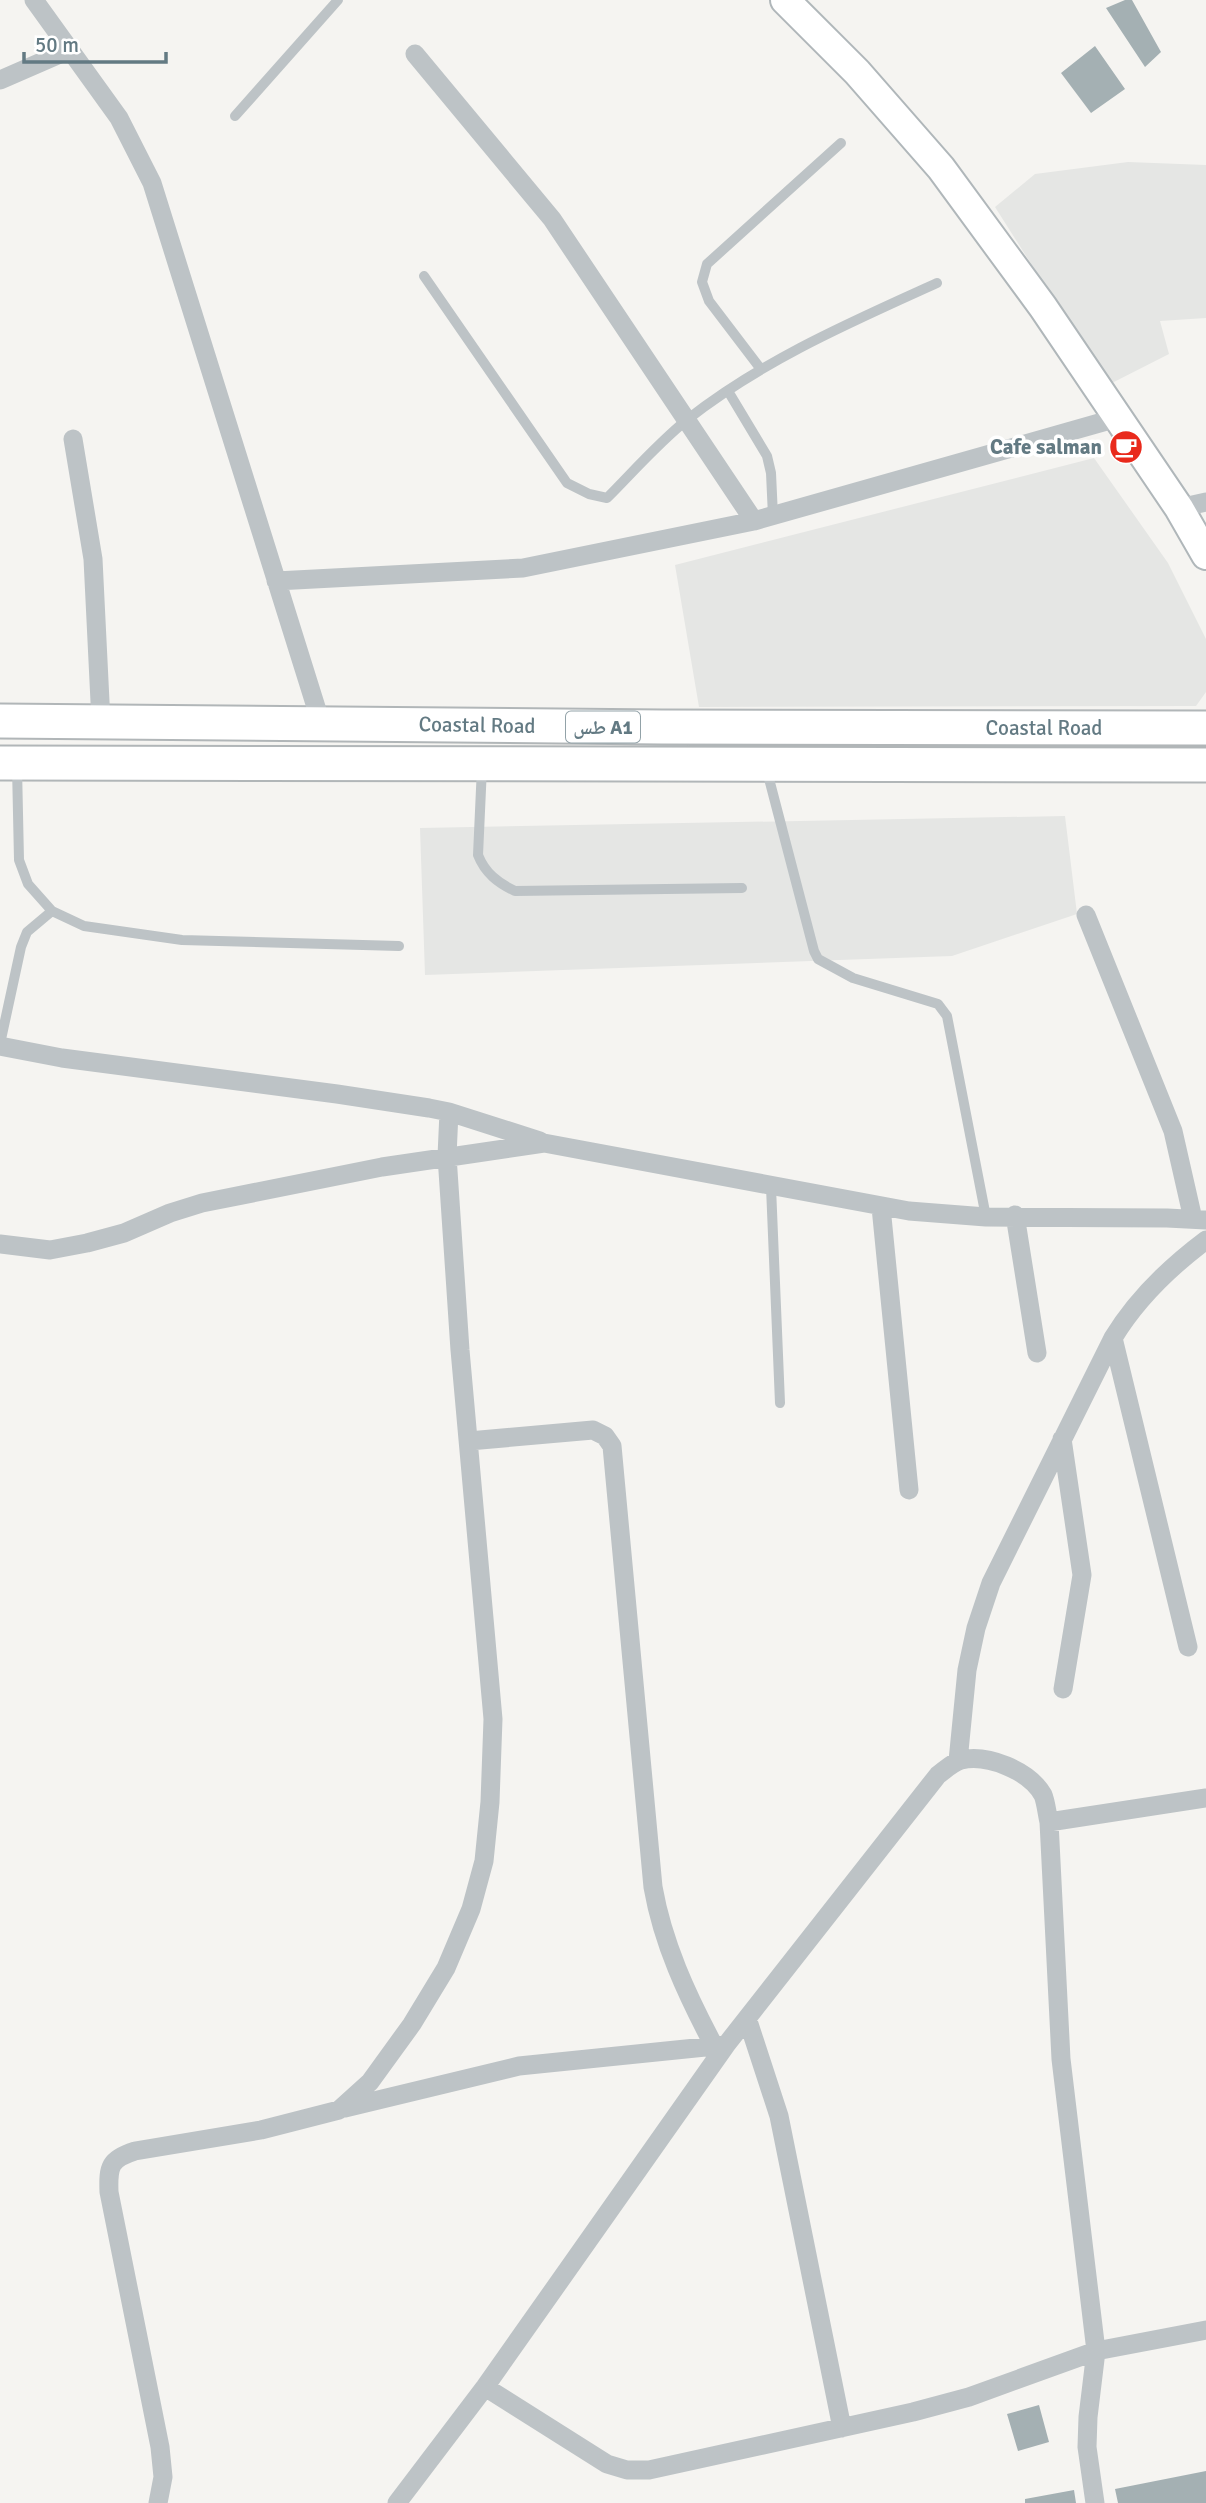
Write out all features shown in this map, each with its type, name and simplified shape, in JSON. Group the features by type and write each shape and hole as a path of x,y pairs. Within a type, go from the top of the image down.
{"highway":[{"name":"Coastal Road","path":"0,721 662,727 1201,728"},
{"name":"Coastal Road","path":"9,763 1206,765"}],"main road":[{"path":"785,0 874,90 941,168 1043,307 1179,508 1206,555"}],"street":[{"path":"34,0 119,118 152,183 321,723"},
{"path":"0,80 69,50"},
{"path":"415,54 552,219 686,420 763,519"},
{"path":"276,581 523,568 763,519 1117,418"},
{"path":"73,439 93,559 102,722"},
{"path":"1179,508 1206,502"},
{"path":"0,1045 62,1058 337,1094 449,1112 544,1143 881,1207 986,1217 1200,1220 1173,1131 1086,915"},
{"path":"339,2110 370,2082 432,1993 463,1929 484,1861 490,1802 492,1719 447,1156 449,1112"},
{"path":"0,1244 50,1250 124,1233 170,1213 202,1203 314,1179 447,1156 544,1143"},
{"path":"881,1207 909,1490"},
{"path":"1015,1216 1037,1353"},
{"path":"958,1760 967,1670 976,1628 991,1583 1127,1315 1183,1258 1206,1240"},
{"path":"1113,1338 1188,1647"},
{"path":"469,1441 593,1430 605,1436 612,1446 653,1887 658,1915 694,2007 720,2045"},
{"path":"1062,1439 1082,1575 1063,1689"},
{"path":"397,2503 485,2387 720,2045 747,2018 938,1775 958,1760 981,1758 1004,1765 1028,1779 1043,1795 1049,1822 1061,2059 1096,2351 1087,2447 1095,2503"},
{"path":"1049,1822 1206,1798"},
{"path":"747,2018 779,2116 842,2428"},
{"path":"158,2503 163,2477 160,2447 109,2192 108,2175 112,2163 135,2151 261,2130 519,2066 720,2045"},
{"path":"485,2387 607,2465 627,2470 649,2470 969,2397 1096,2351 1206,2330"}],"lane":[{"path":"235,116 338,0"},
{"path":"760,368 709,301 702,282 707,264 841,143"},
{"path":"424,276 567,483 589,494 607,498 686,420 760,368 841,326 937,283"},
{"path":"728,391 767,456 771,473 763,519"},
{"path":"9,763 19,860 28,884 52,911 84,926 182,940 399,946"},
{"path":"482,763 478,855 483,868 500,884 515,891 742,888"},
{"path":"765,763 818,959 853,978 931,1001 943,1009 947,1016 986,1217"},
{"path":"0,1045 21,947 27,932 52,911"},
{"path":"771,1187 780,1403"}],"shaded area":[{"path":"1128,162 1206,165 1206,318 1160,321 1169,354 1108,385 995,207 1035,174"},
{"path":"1094,458 1168,563 1206,639 1206,692 1196,706 699,707 675,565"},
{"path":"1065,816 1077,914 952,956 425,975 420,828"}],"building":[{"path":"1132,0 1161,52 1145,67 1106,8"},
{"path":"1095,46 1125,89 1091,113 1061,73"},
{"path":"1039,2405 1049,2442 1018,2451 1007,2414"},
{"path":"1206,2471 1206,2503 1118,2503 1115,2489"},
{"path":"1074,2490 1076,2503 1025,2503 1025,2499"}],"place":[{"name":"Cafe salman","path":"1126,447"}]}
